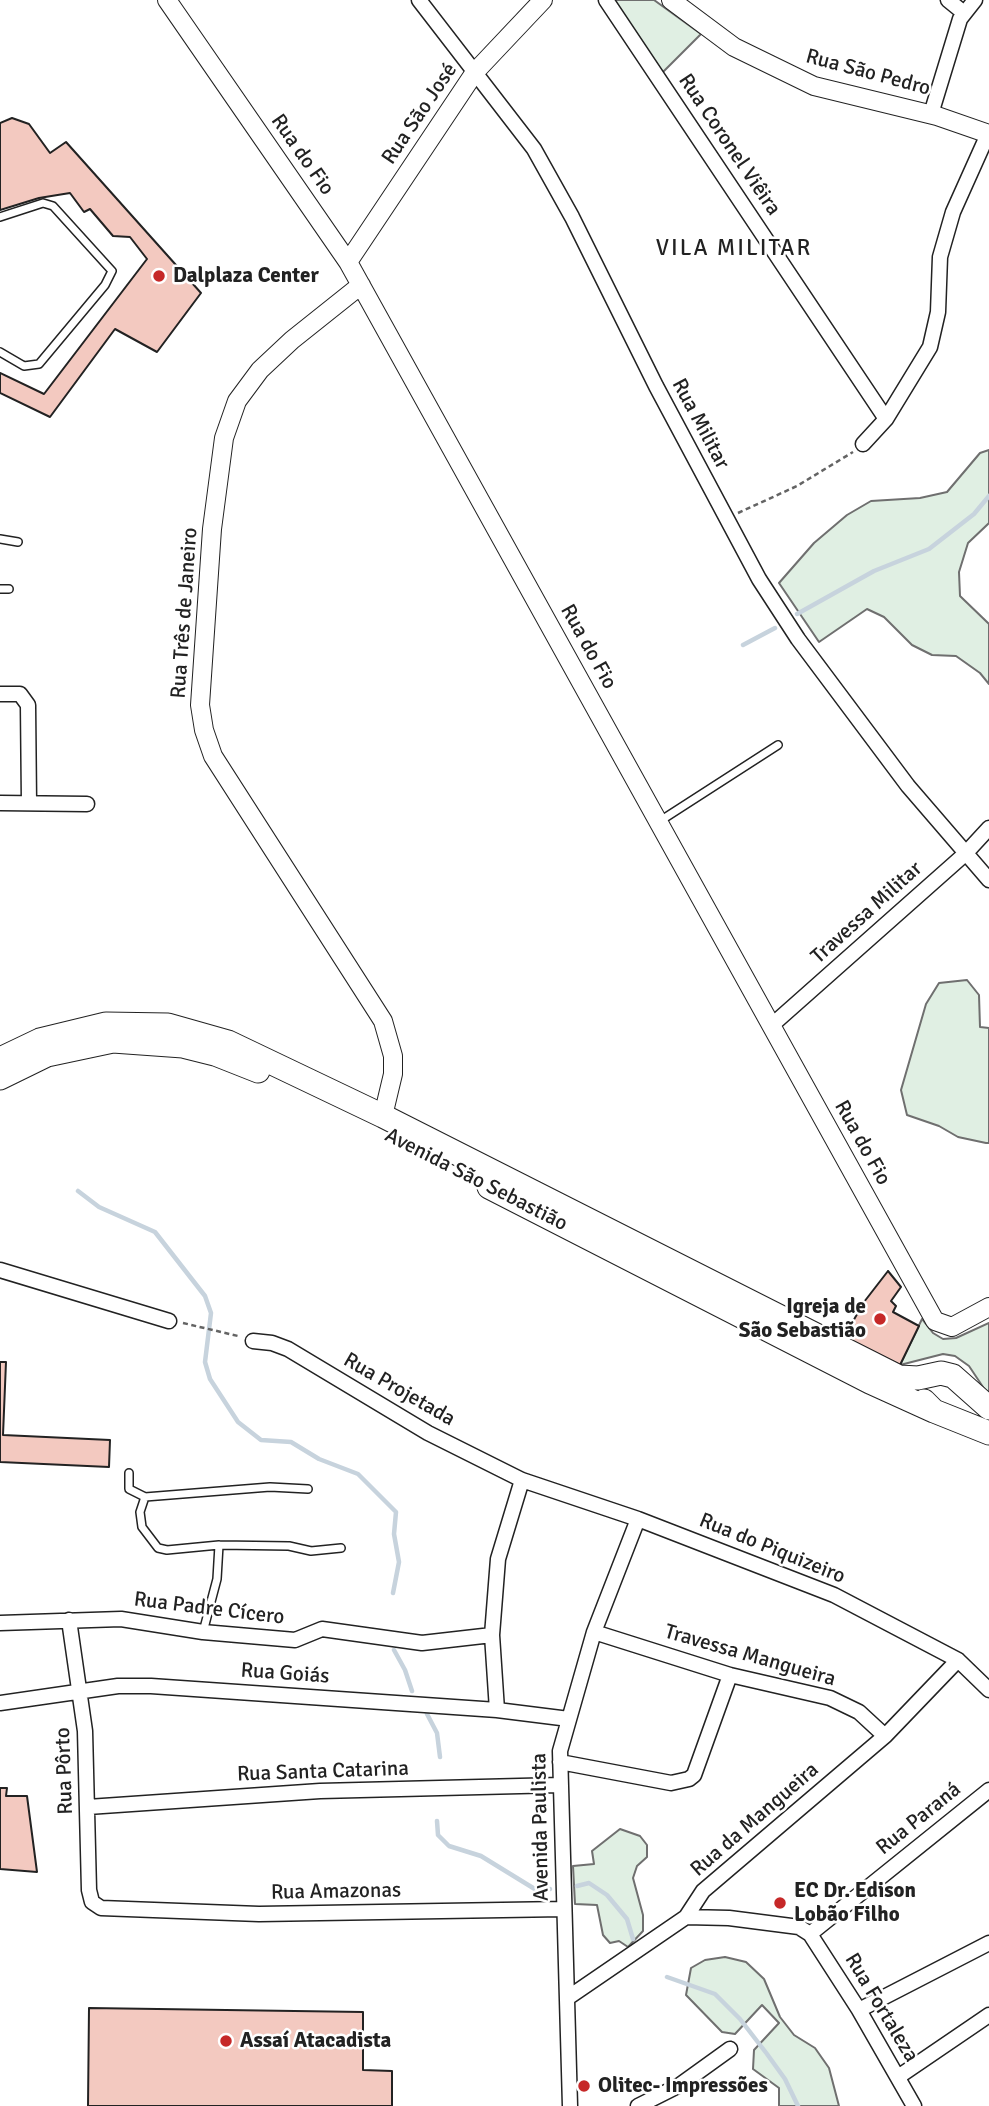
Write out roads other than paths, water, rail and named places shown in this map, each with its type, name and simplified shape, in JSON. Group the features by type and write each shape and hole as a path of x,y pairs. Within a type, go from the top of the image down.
{"main road":[{"name":"Avenida São Sebastião","path":"0,1059 40,1040 71,1030 117,1024 168,1026 201,1032 255,1053 383,1116 891,1373 911,1378 935,1374"},
{"name":"Avenida São Sebastião","path":"0,1078 47,1055 113,1041 150,1041 215,1054 250,1067 381,1130 858,1376 989,1433"},
{"path":"958,1380 963,1391 961,1403 951,1412 936,1412 923,1395 925,1383 935,1374 947,1373 958,1380 989,1408"}],"street":[{"name":"Rua do Fio","path":"167,0 348,262 935,1321 946,1327 958,1325 989,1307"},
{"name":"Rua Militar","path":"419,0 534,149 572,217 758,579 798,639 908,786 989,880"},
{"name":"Rua São José","path":"348,262 475,72 543,0"},
{"name":"Rua Coronel Viêira","path":"606,0 886,419"},
{"path":"948,0 964,13"},
{"path":"931,114 947,55 964,13 975,0"},
{"name":"Rua São Pedro","path":"676,1 734,47 814,86 931,114 989,134"},
{"path":"863,444 886,419 934,335 940,257 954,212 989,134"},
{"name":"Rua Três de Janeiro","path":"361,285 292,340 260,370 237,401 224,438 212,529 200,705 204,730 213,756 383,1021 390,1045 393,1074 383,1116"},
{"path":"0,694 20,694 28,705 29,803"},
{"path":"0,803 87,804"},
{"name":"Travessa Militar","path":"771,1026 965,854 989,828"},
{"path":"0,1270 169,1321"},
{"name":"Rua Projetada","path":"253,1341 272,1343 288,1349 428,1433 522,1480"},
{"path":"497,1710 492,1635 498,1559 522,1480"},
{"name":"Rua do Piquizeiro","path":"522,1480 638,1519 834,1595 958,1660 989,1690"},
{"name":"Avenida Paulista","path":"570,2106 569,1997 563,1909 560,1786 563,1735 594,1632 638,1519"},
{"name":"Rua Padre Cícero","path":"0,1623 121,1619 203,1632 295,1640 323,1629 422,1643 492,1635"},
{"name":"Rua Pôrto","path":"69,1620 85,1731 89,1890 92,1902 109,1910"},
{"name":"Travessa Mangueira","path":"594,1632 730,1675 830,1698 859,1712 885,1736"},
{"name":"Rua da Mangueira","path":"569,1997 686,1917 703,1891 885,1736 958,1660"},
{"path":"560,1762 671,1783 689,1779 694,1775 730,1675"},
{"name":"Rua Goiás","path":"0,1703 118,1686 151,1686 497,1710 569,1719"},
{"name":"Rua Santa Catarina","path":"88,1807 320,1791 560,1786"},
{"name":"Rua Paraná","path":"810,1934 989,1790"},
{"name":"Rua Amazonas","path":"109,1910 260,1914 563,1909"},
{"path":"686,1917 799,1927 810,1934"},
{"name":"Rua Fortaleza","path":"810,1934 859,2010 914,2106"},
{"path":"859,2010 989,1943"},
{"path":"898,2077 989,2015"},
{"path":"638,2106 680,2085 730,2049"}],"lane":[{"path":"0,217 43,203 53,205 112,271 105,285 39,364 24,366 0,352"},
{"path":"0,539 18,542"},
{"path":"659,821 778,745"},
{"path":"129,1473 129,1489 145,1497 270,1487 308,1489"},
{"path":"145,1497 141,1512 142,1527 158,1548 219,1545 289,1546 311,1551 341,1548"},
{"path":"203,1632 217,1579 219,1545"}],"waterway":[{"path":"797,614 874,571 929,549 974,514 989,496"},
{"path":"743,645 775,628"},
{"path":"78,1191 99,1207 155,1232 205,1296 211,1313 205,1362 210,1379 238,1422 261,1440 291,1442 319,1459 358,1474 396,1512 394,1534 399,1562 393,1593"},
{"path":"394,1650 412,1691"},
{"path":"427,1714 437,1733 440,1757"},
{"path":"437,1821 438,1835 449,1846 481,1856 538,1891 550,1889"},
{"path":"577,1886 589,1883 607,1895 627,1919 633,1939"},
{"path":"667,1977 715,1994 740,2019 767,2054 785,2079 798,2106"}],"place":[{"name":"Dalplaza Center","path":"159,276"},
{"name":"Igreja de São Sebastião","path":"880,1319"},
{"name":"EC Dr. Edison Lobão Filho","path":"780,1903"},
{"name":"Assaí Atacadista","path":"226,2041"},
{"name":"Olitec- Impressões","path":"584,2086"}],"district":[{"name":"VILA MILITAR","path":"734,249"}]}
